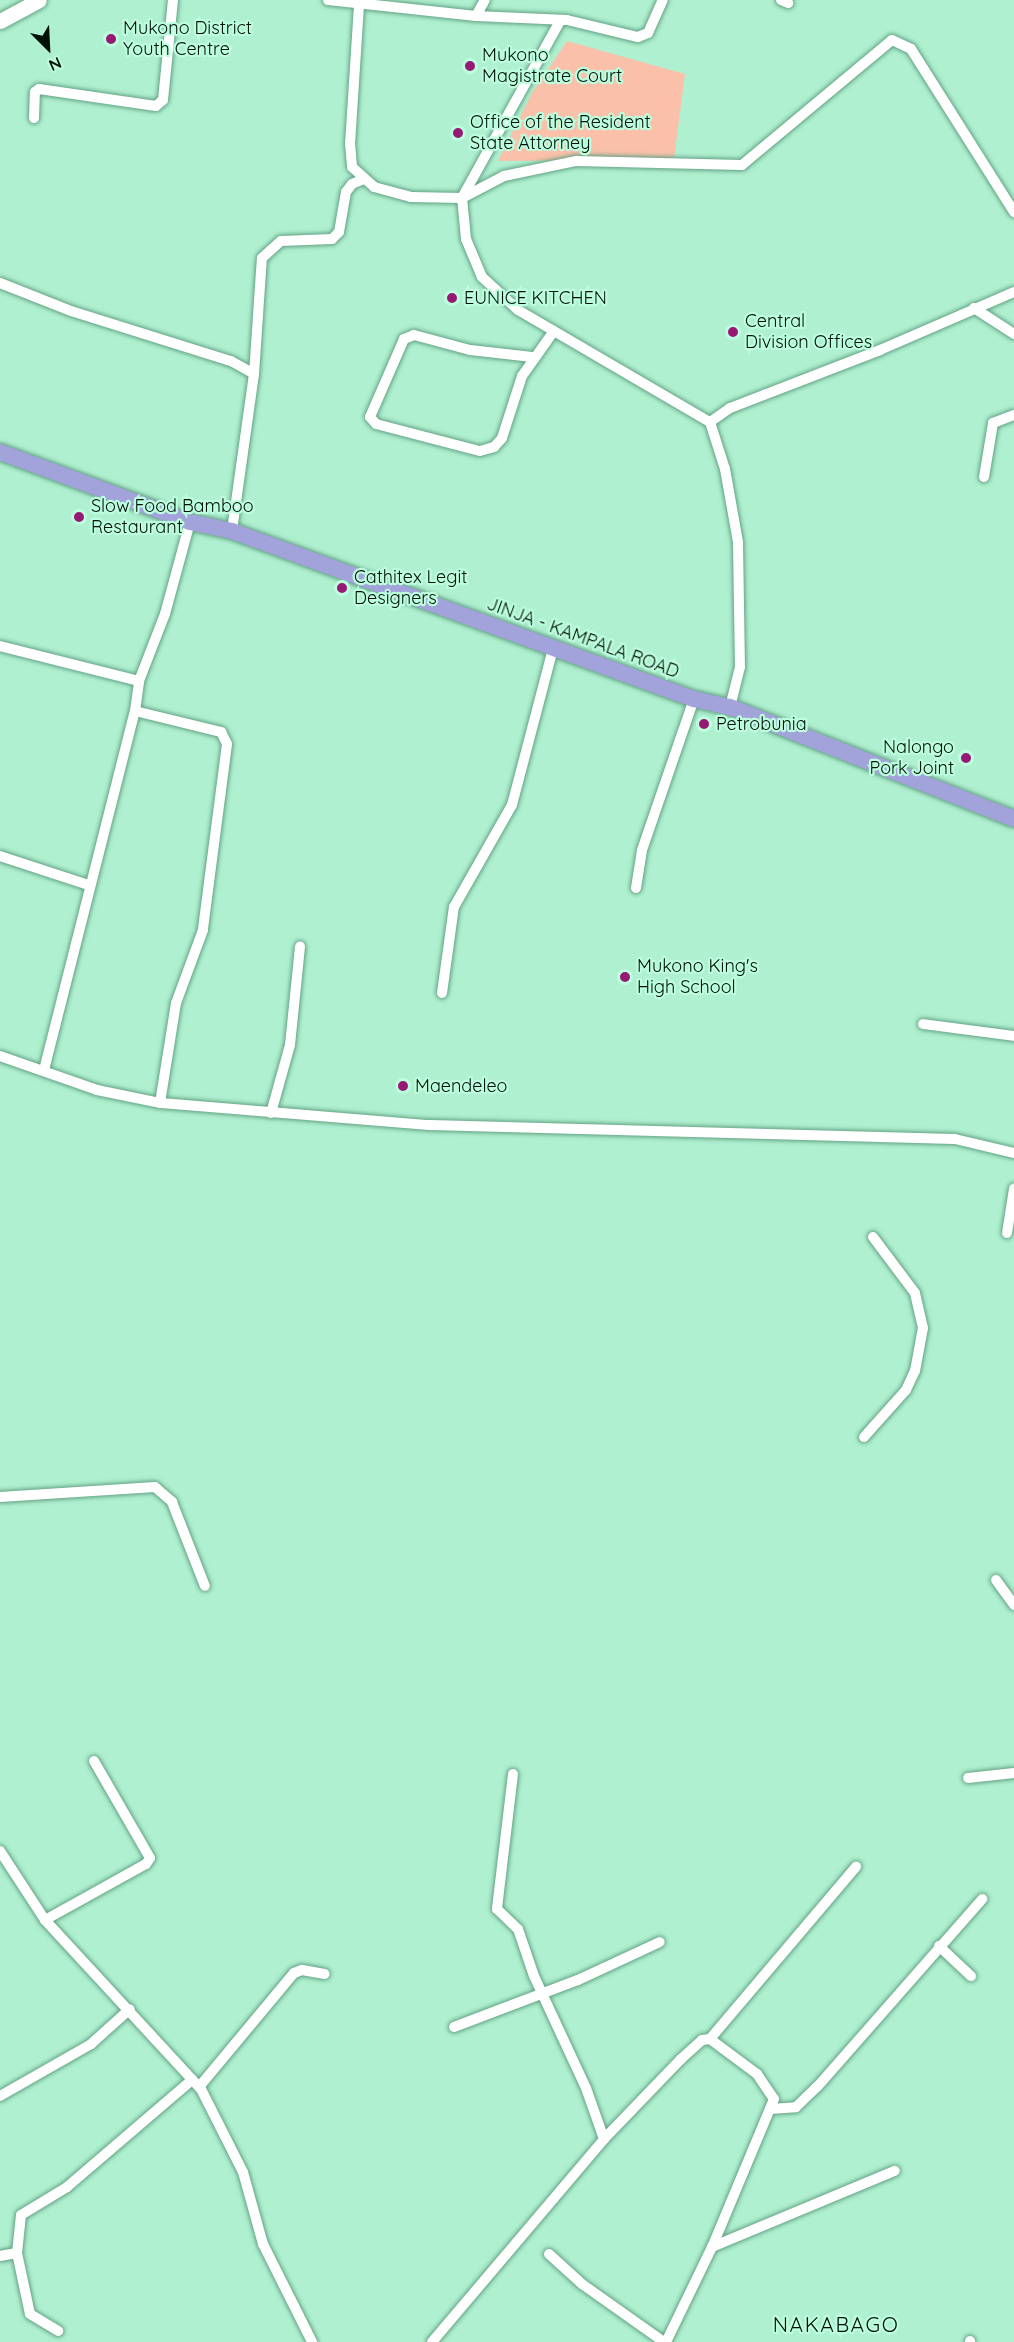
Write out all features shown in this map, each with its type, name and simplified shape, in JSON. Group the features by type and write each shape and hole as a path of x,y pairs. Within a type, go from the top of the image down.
{"highway":[{"name":"JINJA - KAMPALA ROAD","path":"0,452 190,522 232,531 694,699 730,707 1014,819"}],"main road":[{"path":"0,21 39,0"}],"street":[{"path":"34,118 35,92 39,89 156,106 163,100 173,0"},
{"path":"328,0 476,16 560,21 638,38 648,33 663,0"},
{"path":"476,16 485,0"},
{"path":"359,5 350,143 352,167 374,187 411,197 462,198 504,176 576,161 742,165 892,40 911,49 1014,212"},
{"path":"560,21 462,198 466,239 482,277 518,310 710,422 725,469 738,542 740,667 730,707"},
{"path":"232,531 254,375 262,258 281,241 332,239 339,232 346,192 352,184 364,179"},
{"path":"0,283 71,311 231,362 254,375"},
{"path":"710,422 730,408 880,350 1014,292"},
{"path":"974,308 1014,334"},
{"path":"532,357 470,350 414,335 404,339 370,417 376,424 480,451 494,447 502,438 532,357 554,332"},
{"path":"984,477 993,423 1014,415"},
{"path":"44,1070 88,885 135,711 139,681 165,614 190,522"},
{"path":"0,646 139,681"},
{"path":"442,993 454,907 512,805 554,649"},
{"path":"636,888 642,850 694,699"},
{"path":"135,711 221,732 227,744 203,930 176,1003 160,1103"},
{"path":"0,856 88,885"},
{"path":"271,1113 290,1045 300,947"},
{"path":"923,1024 1014,1036"},
{"path":"0,1056 97,1090 160,1103 430,1125 955,1140 1014,1153"},
{"path":"1007,1233 1014,1189"},
{"path":"864,1437 906,1390 915,1371 923,1328 915,1293 873,1237"},
{"path":"0,1497 155,1487 172,1502 205,1586"},
{"path":"996,1580 1014,1605"},
{"path":"45,1920 146,1864 150,1858 94,1761"},
{"path":"968,1778 1014,1773"},
{"path":"513,1774 497,1909 504,1919 518,1929 542,1994 586,2088 604,2139"},
{"path":"0,1851 45,1920 130,2009 195,2084 243,2172 263,2244 312,2342"},
{"path":"432,2342 604,2139 681,2059 702,2040 710,2039 856,1867"},
{"path":"770,2109 796,2107 818,2086 982,1899"},
{"path":"453,2027 542,1994 660,1942"},
{"path":"939,1946 971,1976"},
{"path":"58,2331 30,2314 17,2253 21,2215 67,2187 195,2084 294,1973 302,1970 325,1974"},
{"path":"0,2096 91,2044 130,2009"},
{"path":"549,2254 582,2284 665,2342 712,2247 774,2099 758,2074 710,2039"},
{"path":"712,2247 895,2171"},
{"path":"0,2256 17,2253"}],"shaded area":[{"path":"567,41 685,74 674,159 498,161 532,93"}],"place":[{"name":"Mukono District Youth Centre","path":"111,39"},
{"name":"Mukono Magistrate Court","path":"470,66"},
{"name":"Office of the Resident State Attorney","path":"458,133"},
{"name":"EUNICE KITCHEN","path":"452,298"},
{"name":"Central Division Offices","path":"733,332"},
{"name":"Slow Food Bamboo Restaurant","path":"79,517"},
{"name":"Cathitex Legit Designers","path":"342,588"},
{"name":"Petrobunia","path":"704,724"},
{"name":"Nalongo Pork Joint","path":"966,758"},
{"name":"Mukono King's High School","path":"625,977"},
{"name":"Maendeleo","path":"403,1086"}],"district":[{"name":"NAKABAGO","path":"836,2324"}]}
